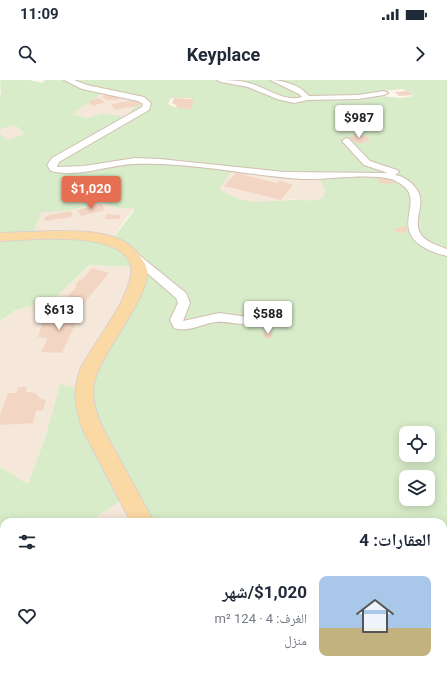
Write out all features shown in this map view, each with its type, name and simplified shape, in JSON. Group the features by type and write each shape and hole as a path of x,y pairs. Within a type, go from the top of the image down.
{"main road":[{"path":"0,236 93,236 111,240 125,247 135,257 140,271 136,287 94,362 87,378 84,395 86,412 93,429 141,518"}],"street":[{"path":"68,80 85,87 141,99 147,103 146,108 55,160 52,166 54,169 61,171 81,170 133,161 155,161 187,163 306,177 344,175 386,176 397,178 412,190 417,202 412,224 415,234 423,243 447,253"},
{"path":"221,80 254,87 293,101 302,101 307,98 358,97 384,93"},
{"path":"274,80 302,92 307,98"},
{"path":"346,140 367,163 396,172 405,184"},
{"path":"135,257 182,296 184,303 176,320 179,325 192,325 202,320 217,318 244,320"}],"shaded area":[{"path":"105,91 135,100 136,105 125,117 102,113 87,118 71,114"},
{"path":"15,125 25,134 7,140 0,133 0,129"},
{"path":"233,170 318,177 325,188 324,198 304,202 292,199 260,203 244,201 218,189"},
{"path":"101,202 118,208 134,208 112,238 99,233 83,231 34,233 40,213 73,210"},
{"path":"89,265 136,267 122,302 80,390 60,384 45,438 28,484 0,467 0,321 16,310 53,300"},
{"path":"122,500 133,518 95,518"}],"green space":[{"path":"0,80 29,80 42,83 45,80 447,80 447,518 133,518 122,500 95,518 0,518 0,467 28,484 45,438 60,384 80,389 122,302 136,267 89,265 53,300 16,310 0,321 0,133 7,140 25,134 15,125 0,129","holes":["403,89 413,96 400,98 381,96 382,91","105,91 135,100 136,105 125,117 102,113 87,118 72,114","171,98 192,98 191,108 177,108 168,104","233,170 318,177 324,187 324,195 323,198 310,201 246,201 219,189","101,202 118,208 134,208 133,212 113,238 83,232 34,232 41,213 73,210"]}],"building":[{"path":"408,91 412,95 399,96 395,92"},
{"path":"106,94 122,96 117,100 107,100 102,97"},
{"path":"98,98 105,102 93,106 89,103 90,100"},
{"path":"174,98 194,99 191,109 176,108 177,106 172,103"},
{"path":"136,100 141,105 115,110 111,104"},
{"path":"357,133 371,139 361,144 348,139"},
{"path":"236,173 277,183 280,181 293,185 281,200 224,186"},
{"path":"378,176 392,177 393,184 379,183"},
{"path":"101,204 105,210 81,216 77,210"},
{"path":"71,211 72,217 45,221 44,218 49,215"},
{"path":"106,214 121,215 119,219 105,219"},
{"path":"406,226 408,230 400,234 393,229"},
{"path":"92,268 109,273 79,309 61,304 77,286 75,285 80,279 82,280"},
{"path":"61,309 81,311 62,353 41,352 48,338 38,337 44,319 56,319"},
{"path":"269,331 272,333 273,337 267,339 262,333"},
{"path":"18,387 27,387 26,392 35,393 41,399 46,400 43,410 36,411 33,423 0,425 0,415 8,393 16,393"}]}
